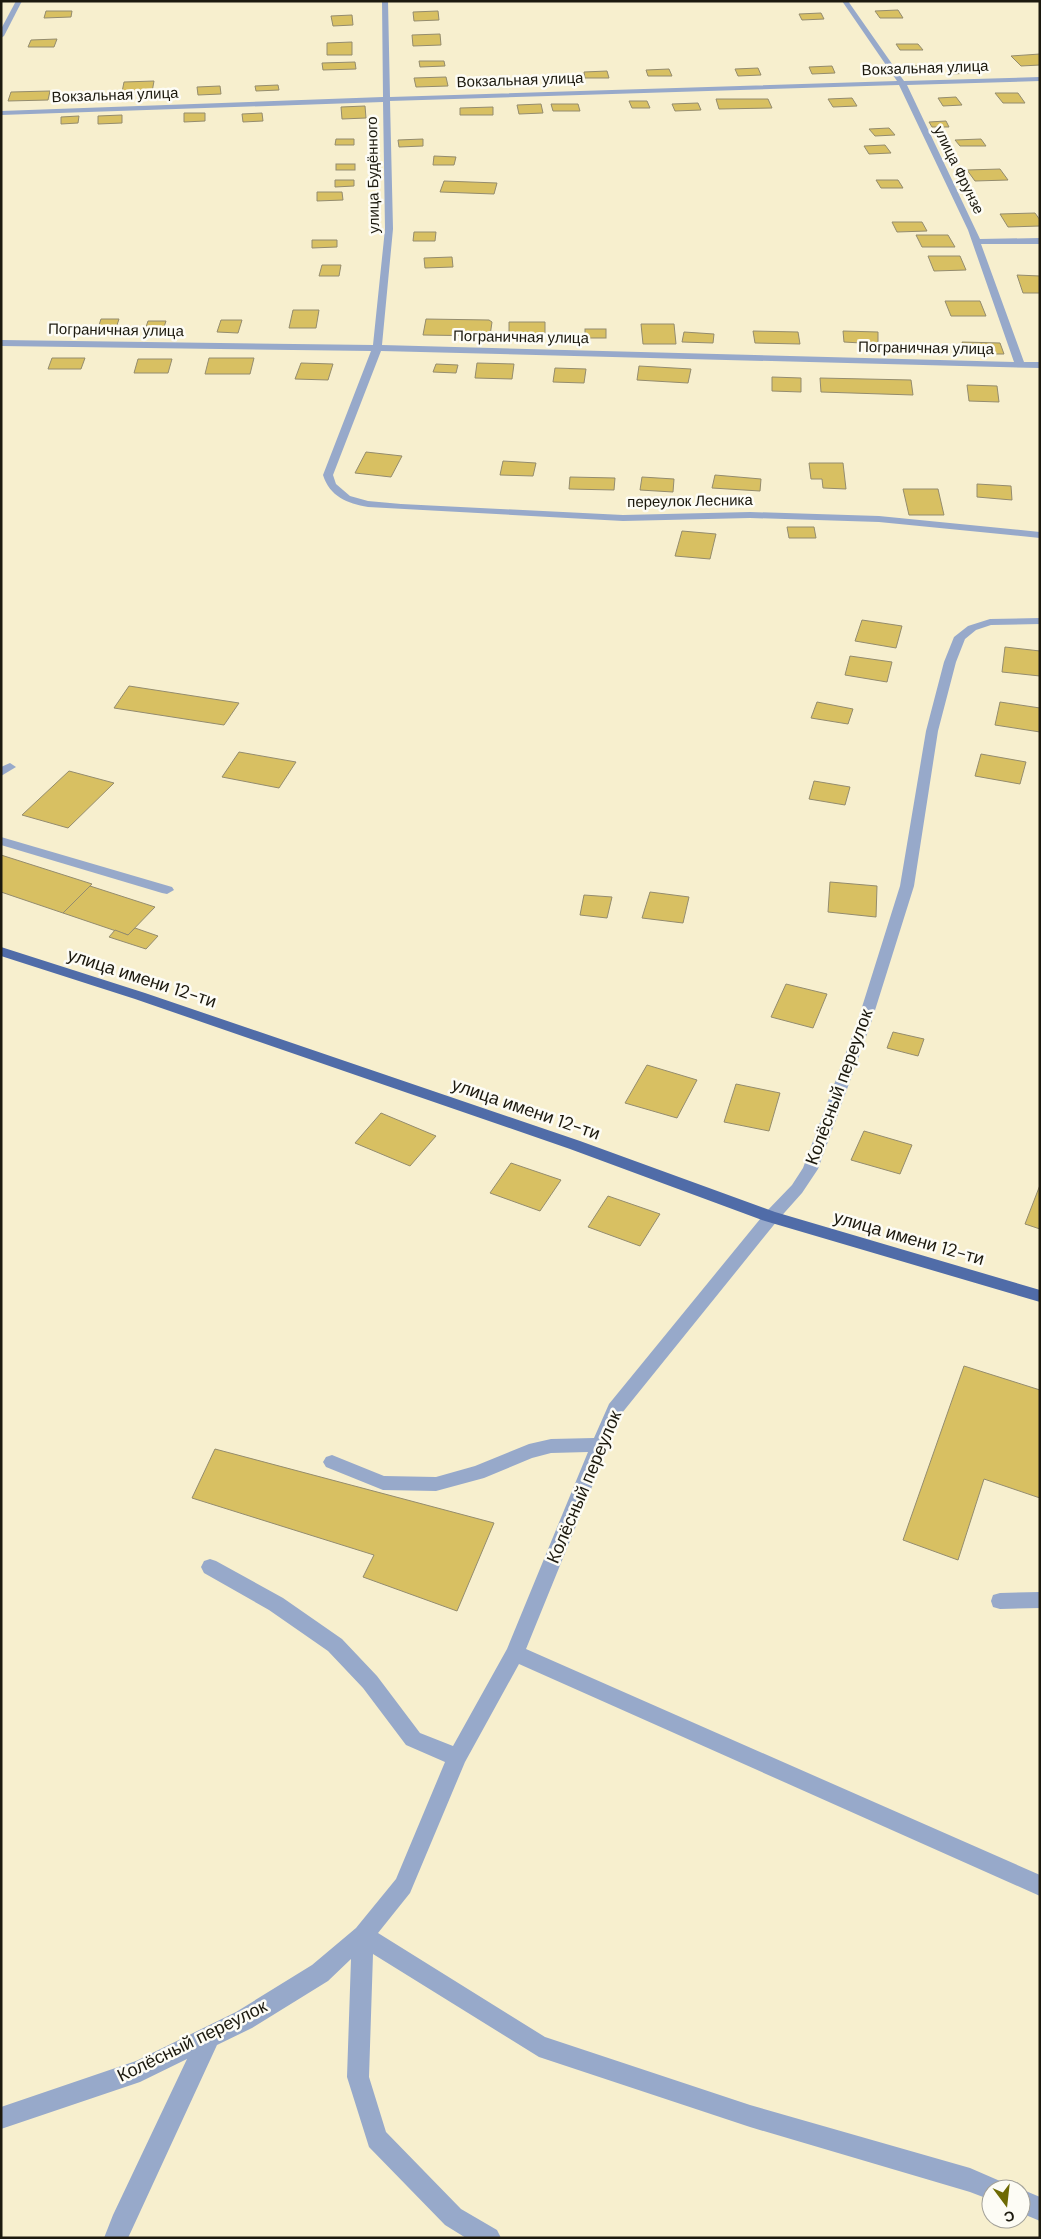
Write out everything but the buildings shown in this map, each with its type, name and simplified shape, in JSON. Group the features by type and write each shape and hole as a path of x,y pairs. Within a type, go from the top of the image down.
{"main road":[{"name":"улица имени 12-ти","path":"1,951 140,996 566,1142 771,1217 1040,1296"}],"street":[{"path":"1,36 19,1"},
{"name":"улица Будённого","path":"341,497 330,485 328,475 378,348 389,229 385,1"},
{"name":"улица Фрунзе","path":"845,1 902,83 972,230 1020,364"},
{"name":"Вокзальная улица","path":"1,113 386,98 1040,79"},
{"path":"976,242 1040,241"},
{"name":"Пограничная улица","path":"1,343 378,348 1040,365"},
{"name":"переулок Лесника","path":"341,497 367,503 440,509 623,518 750,515 879,519 1040,535"},
{"name":"Колёсный переулок","path":"1,2118 140,2072 244,2020 320,1973 363,1935 403,1886 457,1757 515,1653 615,1408 771,1217 797,1189 810,1169 867,1014 908,886 932,731 950,662 960,637 972,628 990,622 1040,621"},
{"path":"1,841 167,890"},
{"path":"332,1462 383,1482 436,1484 478,1473 529,1451 551,1446 600,1446"},
{"path":"210,1567 276,1604 335,1645 370,1682 413,1739 457,1757"},
{"path":"1000,1601 1040,1600"},
{"path":"515,1653 1040,1886"},
{"path":"363,1935 539,2046 750,2116 981,2184"},
{"path":"363,1935 358,2077 377,2139 453,2217 489,2238"},
{"path":"116,2238 121,2223 208,2038"}]}
